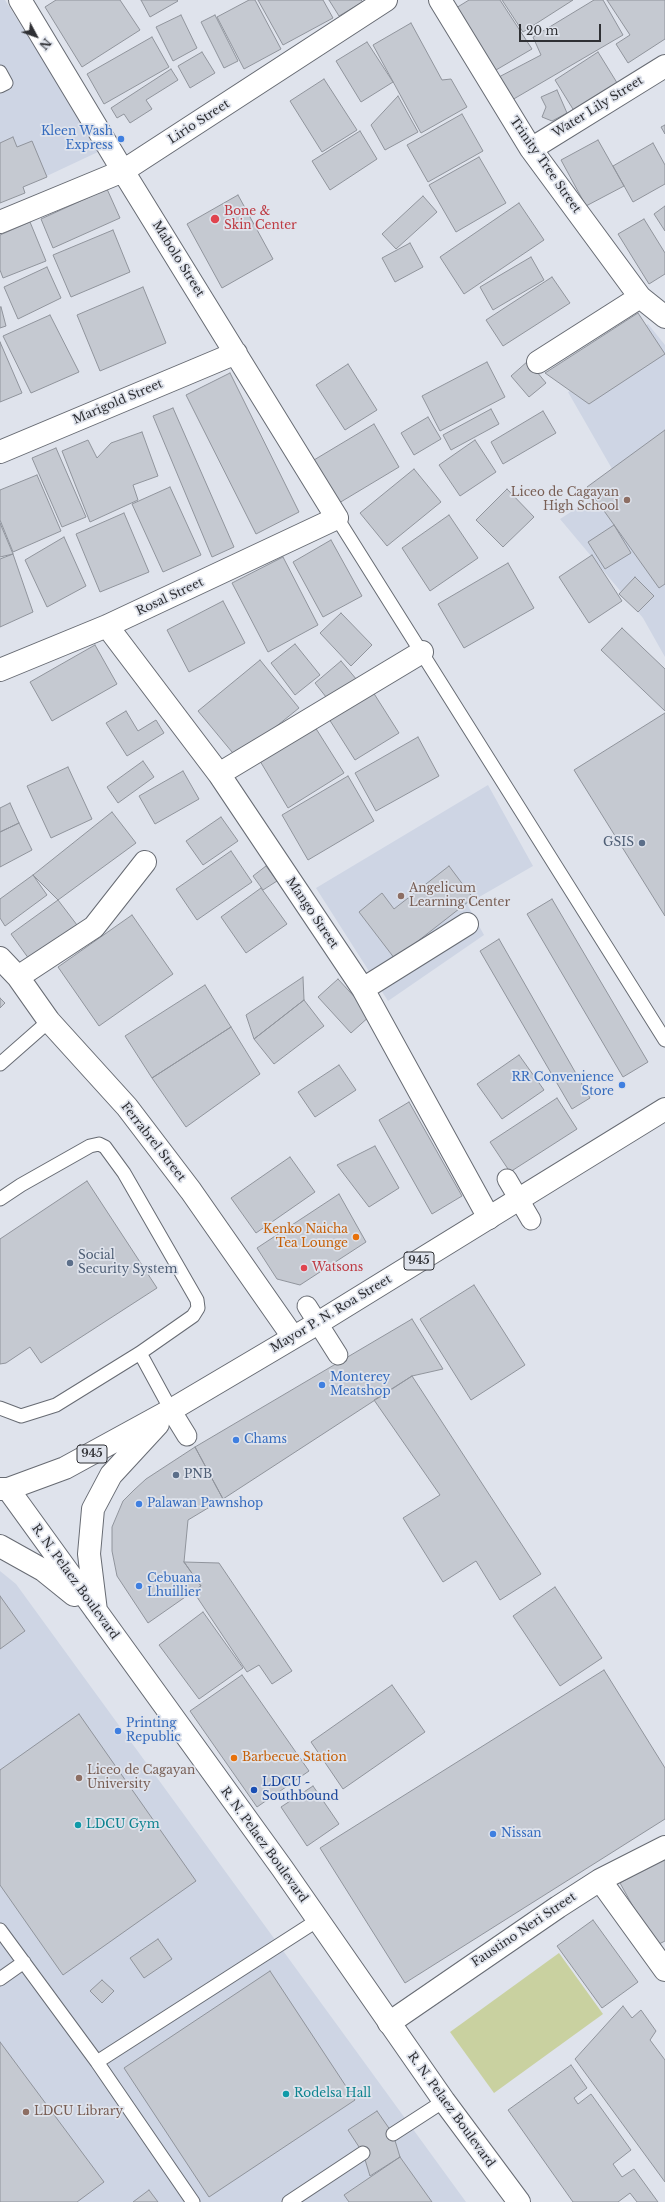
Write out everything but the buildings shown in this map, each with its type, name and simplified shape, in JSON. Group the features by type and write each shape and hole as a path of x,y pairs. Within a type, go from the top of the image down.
{"street":[{"name":"Mabolo Street","path":"20,0 123,171 337,518"},
{"name":"Lirio Street","path":"0,222 123,171 386,0"},
{"name":"Trinity Tree Street","path":"440,0 531,148 640,297 665,317"},
{"name":"Water Lily Street","path":"531,148 665,66"},
{"path":"538,362 640,297"},
{"name":"Marigold Street","path":"0,452 236,352"},
{"name":"Rosal Street","path":"0,670 107,626 337,518"},
{"name":"Mango Street","path":"107,626 219,774 363,989 489,1218"},
{"path":"219,774 422,652"},
{"path":"18,977 94,927 145,862"},
{"path":"363,989 467,924"},
{"name":"Ferrabrel Street","path":"0,958 18,977 49,1021 127,1107 191,1191 293,1337"},
{"name":"Mayor P. N. Roa Street","path":"4,1489 65,1468 171,1410 293,1337 313,1315 489,1218 665,1109"},
{"path":"507,1179 531,1220"},
{"path":"313,1315 338,1355"},
{"path":"96,1612 89,1554 93,1509 111,1475 171,1410 187,1436"},
{"name":"R. N. Pelaez Boulevard","path":"4,1489 96,1612 318,1920 444,2101 519,2202"},
{"path":"0,1546 43,1570 96,1612"},
{"name":"Faustino Neri Street","path":"389,2023 558,1907 600,1880 665,1847"},
{"path":"600,1880 665,1970"}],"lane":[{"path":"0,72 6,83 0,86"},
{"path":"337,518 665,1040"},
{"path":"0,1064 49,1021"},
{"path":"0,1199 21,1185 90,1146 99,1144 105,1147 124,1173 197,1300 198,1308 193,1316 140,1353 56,1405 21,1416 0,1408"},
{"path":"140,1353 171,1410"},
{"path":"97,2062 318,1920"},
{"path":"0,1930 97,2062 193,2202"},
{"path":"0,1979 24,1962"},
{"path":"393,2134 444,2101"},
{"path":"290,2202 363,2153"}],"shaded area":[{"path":"0,0 5,0 100,151 0,198"},
{"name":"Liceo de Cagayan High School","path":"648,324 665,345 665,657 643,618 560,519 619,481 568,392 613,370 601,353"},
{"name":"Angelicum Learning Center","path":"488,785 533,866 467,904 484,935 388,1001 316,888"},
{"name":"Liceo de Cagayan University","path":"0,1571 16,1584 466,2202 0,2202"}],"green space":[{"path":"559,1953 603,2014 494,2093 450,2032"}],"place":[{"name":"Kleen Wash Express","path":"121,139"},
{"name":"Bone & Skin Center","path":"215,219"},
{"name":"Liceo de Cagayan High School","path":"627,500"},
{"name":"GSIS","path":"642,843"},
{"name":"Angelicum Learning Center","path":"401,896"},
{"name":"RR Convenience Store","path":"622,1085"},
{"name":"Kenko Naicha Tea Lounge","path":"356,1237"},
{"name":"Social Security System","path":"70,1263"},
{"name":"Watsons","path":"304,1268"},
{"name":"Monterey Meatshop","path":"322,1385"},
{"name":"Chams","path":"236,1440"},
{"name":"PNB","path":"176,1475"},
{"name":"Palawan Pawnshop","path":"139,1504"},
{"name":"Cebuana Lhuillier","path":"139,1586"},
{"name":"Printing Republic","path":"118,1731"},
{"name":"Barbecue Station","path":"234,1758"},
{"name":"Liceo de Cagayan University","path":"79,1778"},
{"name":"LDCU - Southbound","path":"254,1790"},
{"name":"LDCU Gym","path":"78,1825"},
{"name":"Nissan","path":"493,1834"},
{"name":"Rodelsa Hall","path":"286,2094"},
{"name":"LDCU Library","path":"26,2112"}]}
